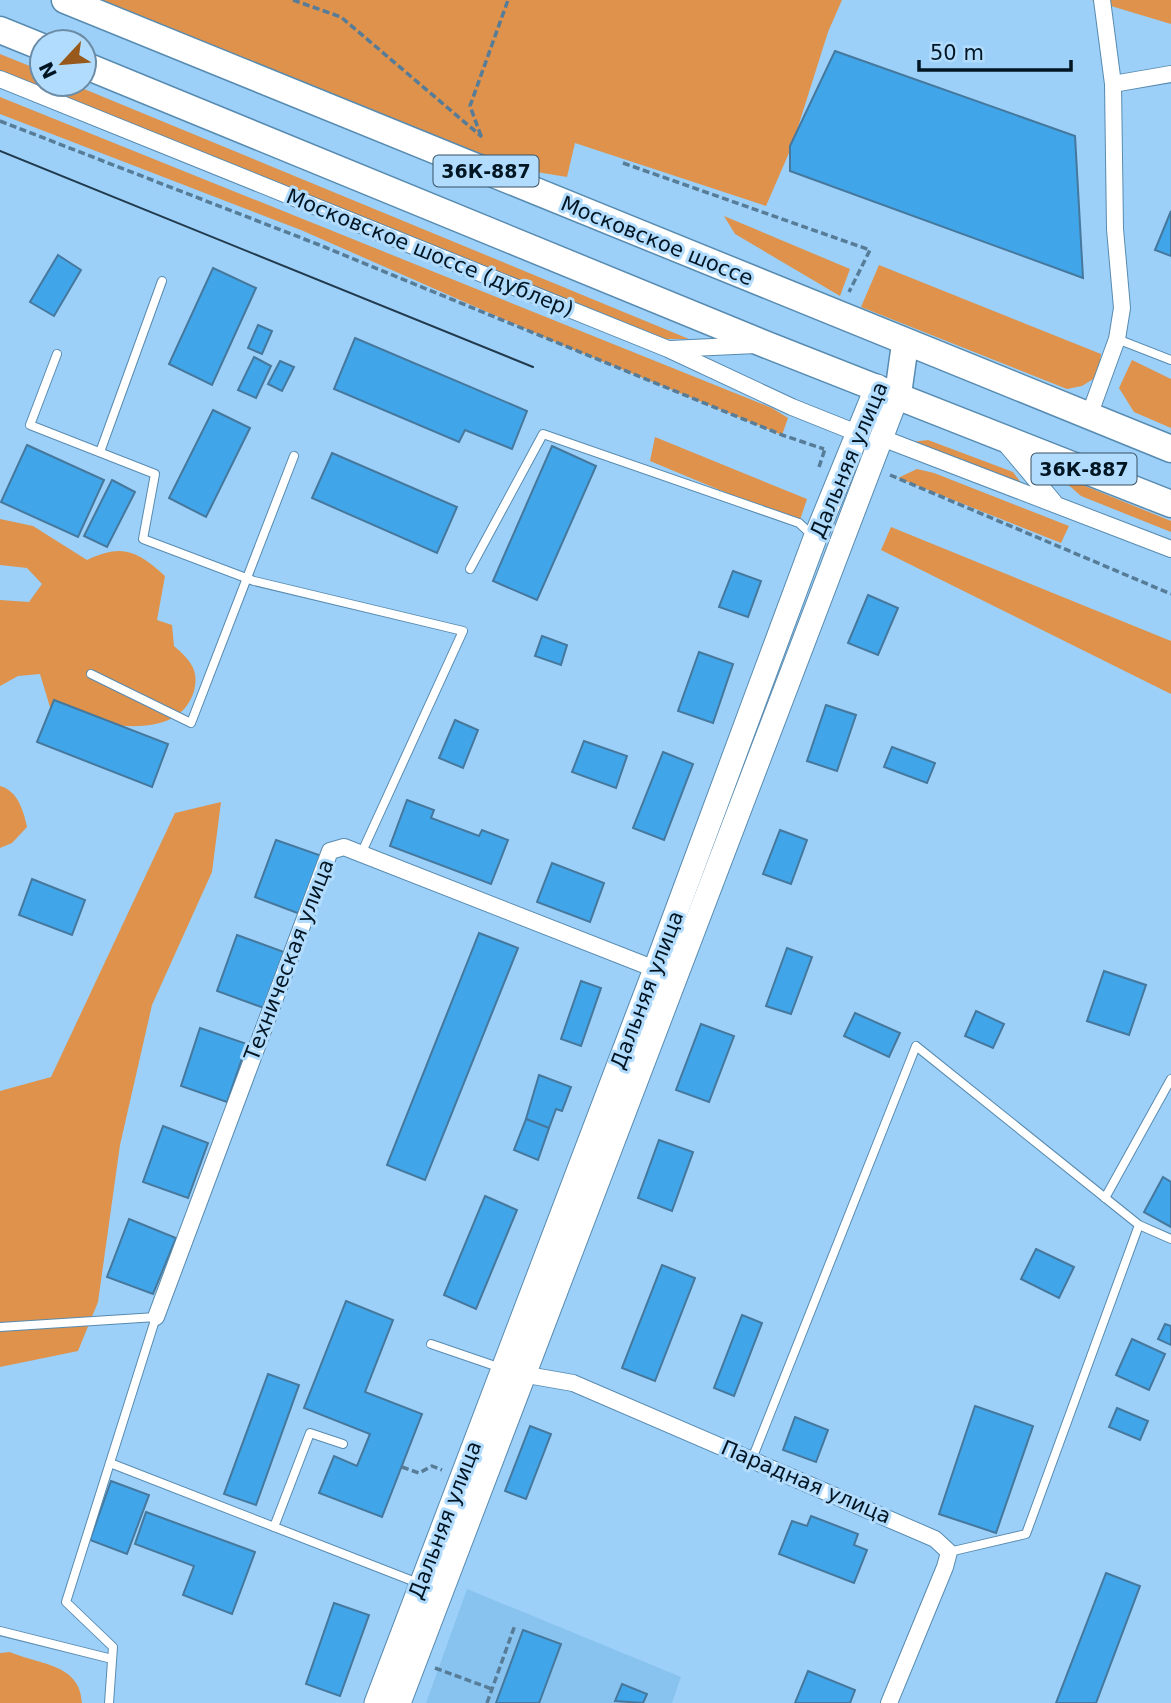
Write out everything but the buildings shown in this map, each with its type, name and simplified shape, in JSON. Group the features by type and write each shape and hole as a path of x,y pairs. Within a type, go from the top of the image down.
{"main road":[{"name":"Московское шоссе","path":"65,0 905,344 1171,449"},
{"path":"0,30 28,41"},
{"name":"36К-887","path":"98,71 767,345 888,390 1171,504"},
{"name":"Дальняя улица","path":"376,1703 421,1584 513,1372 882,438 888,390 905,344"},
{"name":"Дальняя улица","path":"399,1703 655,969 815,538 858,433 888,390"}],"street":[{"path":"1089,416 1117,339 1122,308 1115,229 1113,84 1102,0"},
{"path":"1113,84 1171,74"},
{"name":"Московское шоссе (дублер)","path":"0,79 668,349 792,407 858,433"},
{"path":"668,349 767,345"},
{"path":"997,434 1055,502"},
{"path":"882,438 1055,502 1171,550"},
{"name":"Техническая улица","path":"156,1317 330,852 339,846 655,969"},
{"name":"Парадная улица","path":"513,1372 573,1383 923,1533 949,1552"},
{"path":"889,1703 949,1552"}],"lane":[{"path":"100,452 162,281"},
{"path":"1117,339 1171,360"},
{"path":"57,355 30,425 155,474 143,539 247,579 463,631 361,854"},
{"path":"470,569 543,434 799,523 815,538"},
{"path":"90,674 191,723 294,456"},
{"path":"752,1459 916,1046 1139,1225 1171,1239"},
{"path":"1105,1198 1171,1079"},
{"path":"949,1552 1026,1534 1139,1225"},
{"path":"0,1327 156,1317 66,1602 113,1647 109,1703"},
{"path":"431,1344 513,1372"},
{"path":"274,1527 310,1433 343,1444"},
{"path":"110,1463 421,1584"},
{"path":"0,1631 112,1659"}],"path":[{"path":"292,0 341,17 482,136 470,106 508,0"},
{"path":"0,121 317,244 782,435 849,457"},
{"path":"623,163 870,250 849,292"},
{"path":"871,466 1171,594"},
{"path":"402,1467 419,1473 432,1466 448,1473"},
{"path":"487,1703 515,1625"},
{"path":"427,1665 492,1689"}],"shaded area":[{"path":"65,0 842,0 828,32 792,146 766,206 575,143 567,177 457,159"},
{"path":"1091,0 1171,0 1171,24"},
{"path":"0,54 28,65 28,82 0,71"},
{"path":"98,95 689,339 666,339 67,98 98,98"},
{"path":"0,97 772,408 788,418 782,435 560,344 301,230 0,114"},
{"path":"724,216 850,269 840,296 735,234"},
{"path":"879,265 1101,354 1098,376 1082,386 1067,389 861,307"},
{"path":"1132,360 1171,379 1171,428 1134,412 1119,388"},
{"path":"655,437 807,499 799,523 650,461"},
{"path":"928,440 1013,472 1028,492 911,442"},
{"path":"917,469 934,473 1069,526 1061,543 898,478"},
{"path":"1056,474 1171,521 1171,532 1081,496"},
{"path":"0,519 33,526 87,560 120,551 138,555 165,576 157,620 172,625 174,646 189,660 196,677 194,691 185,708 171,719 154,724 112,725 53,717 40,674 18,676 0,686 0,600 29,602 42,584 27,568 0,565"},
{"path":"891,527 1171,641 1171,694 881,550"},
{"path":"0,786 15,797 27,827 12,843 0,848"},
{"path":"221,802 212,872 152,1005 120,1145 98,1302 78,1351 0,1367 0,1091 51,1077 175,813"},
{"path":"467,1589 681,1677 672,1703 426,1703"},
{"path":"10,1652 56,1667 66,1673 80,1690 82,1703 0,1703 0,1653"}],"tram line":[{"path":"0,151 533,367"}]}
